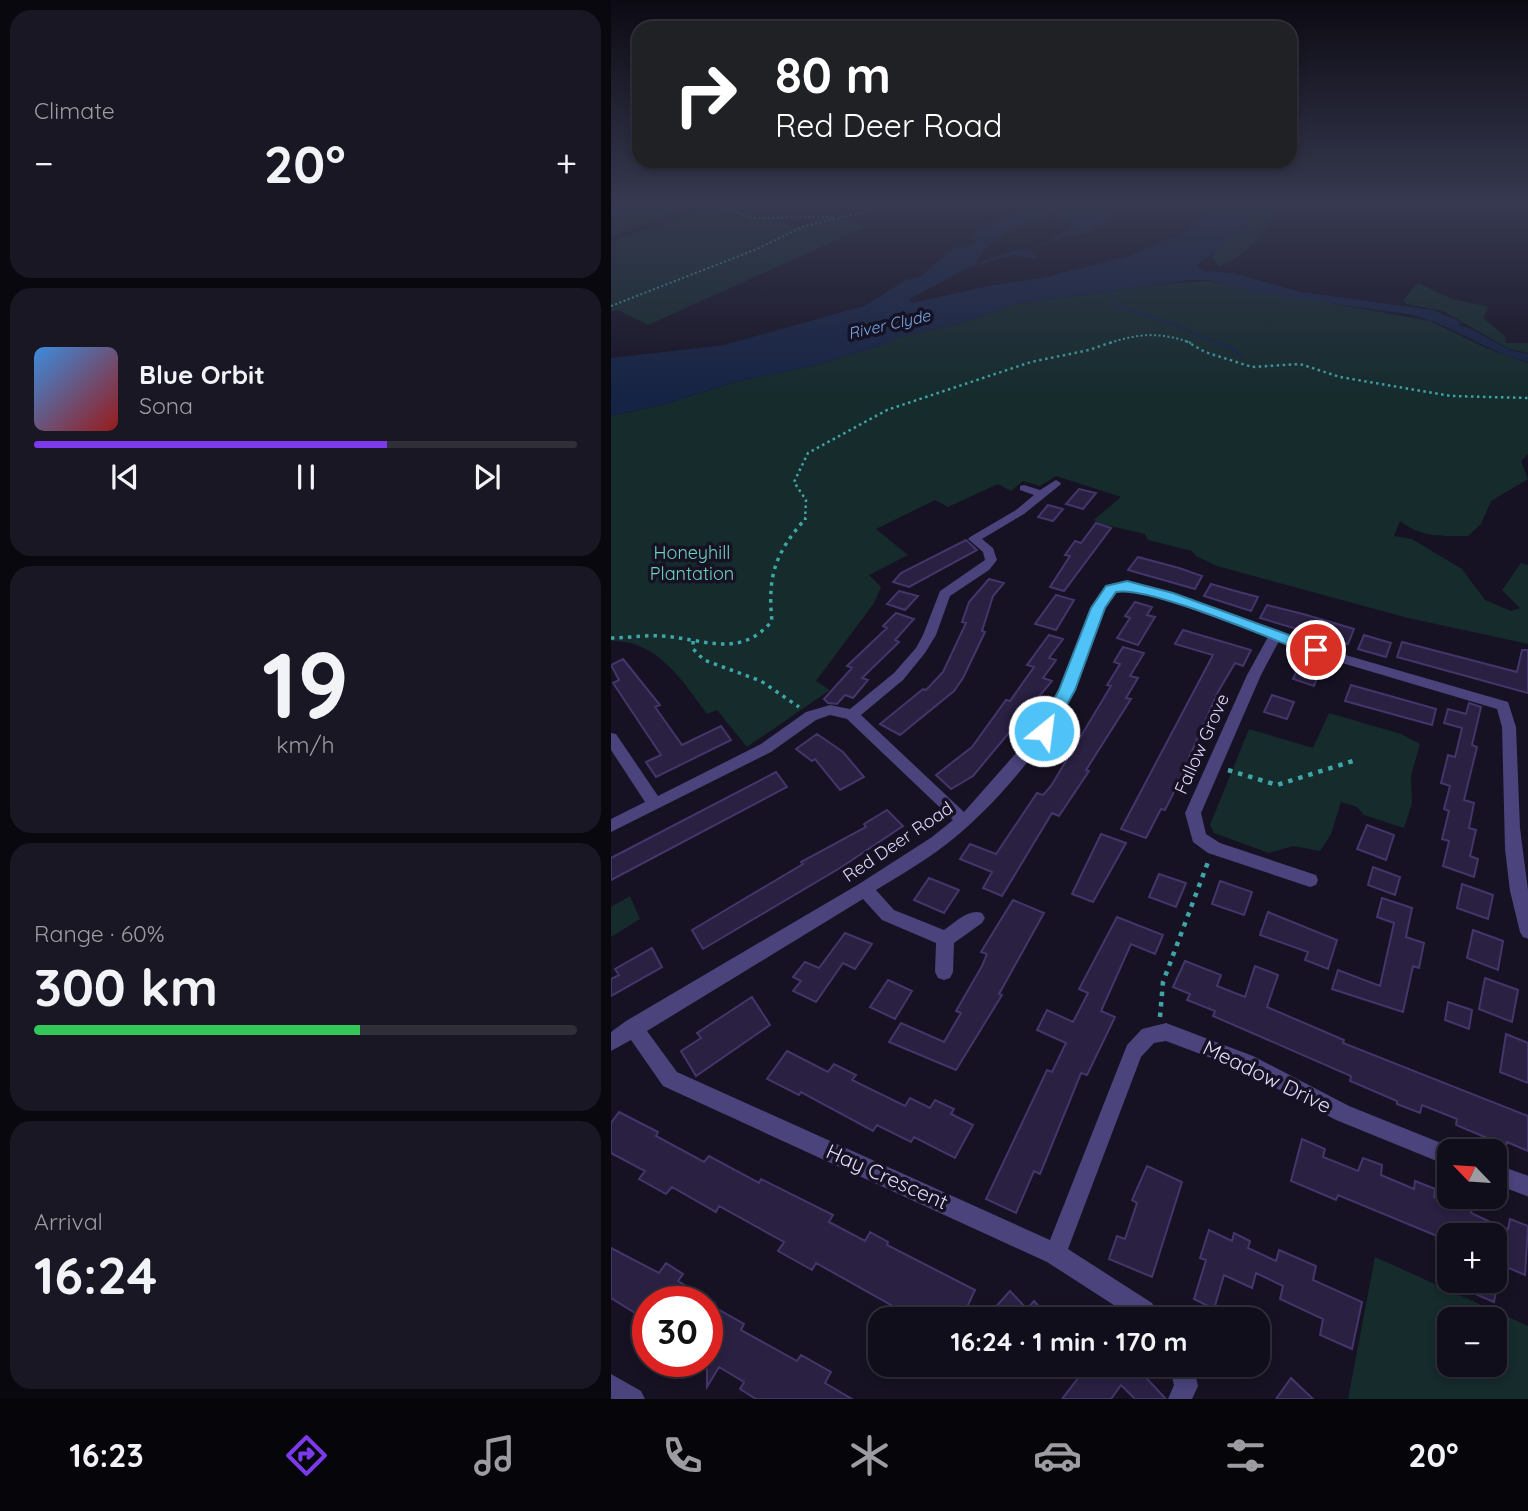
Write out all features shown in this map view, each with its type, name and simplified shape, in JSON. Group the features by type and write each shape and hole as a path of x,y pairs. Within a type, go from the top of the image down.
{"street":[{"path":"852,715 909,668 924,649 937,621 944,594 985,567 991,560 989,551 974,539 1020,512 1056,483"},
{"path":"1024,488 1041,494"},
{"name":"Red Deer Road","path":"611,1042 865,889 938,842 964,821 1008,777 1044,731 1067,690 1098,608 1111,589 1127,585 1168,596 1275,636"},
{"path":"1275,636 1503,706 1510,718 1508,748 1516,890 1528,929"},
{"name":"Fallow Grove","path":"1214,848 1199,838 1193,813 1275,636"},
{"path":"611,826 766,748 811,716 830,710 852,715 964,821"},
{"path":"611,738 655,804"},
{"path":"1214,848 1310,880"},
{"path":"865,889 888,915 945,939"},
{"path":"945,939 976,918"},
{"path":"944,972 945,939"},
{"name":"Hay Crescent","path":"633,1027 670,1079 1055,1254 1138,1307"},
{"path":"1055,1254 1134,1051 1149,1035 1162,1033"},
{"name":"Meadow Drive","path":"1162,1033 1246,1062 1343,1113 1437,1151"},
{"path":"1507,1179 1528,1187"},
{"path":"1180,1399 1186,1386 1184,1377"},
{"path":"611,1386 633,1399"}],"path":[{"path":"611,306 709,268"},
{"path":"611,638 661,636 723,645 748,641 766,631 772,621 768,596 777,556 789,531 806,519 806,500 794,482 809,453 911,401 1031,362 1089,350 1129,336 1155,333 1176,337 1205,352 1252,367 1300,364 1340,377 1451,396 1528,398"},
{"path":"693,641 693,649 704,660 761,681 811,716"},
{"path":"1214,766 1277,785 1356,760"},
{"path":"1162,1033 1159,998 1165,968 1183,931 1214,848"}],"green space":[{"path":"611,268 774,268 648,325 618,310 611,312"},
{"name":"Honeyhill Plantation","path":"1207,281 1430,321 1486,348 1528,363 1528,454 1521,461 1528,479 1491,501 1481,524 1468,536 1424,533 1400,521 1394,536 1412,539 1462,569 1485,600 1511,611 1520,608 1502,590 1521,563 1528,565 1528,644 1408,618 1217,566 1196,556 1192,551 1148,540 1145,534 1098,523 1094,520 1121,497 1056,476 1040,486 1023,481 1011,491 998,484 948,507 935,500 876,529 908,555 869,575 881,587 874,603 816,681 830,690 747,747 717,710 707,714 667,664 642,647 611,641 611,416 665,404 735,382 812,366 886,344 900,337 954,325 1016,304 1163,284"},
{"path":"1418,283 1452,299 1489,307 1483,318 1505,336 1506,343 1528,343 1528,353 1509,349 1443,311 1406,304 1404,299"},
{"path":"1329,713 1401,734 1420,744 1411,776 1412,803 1404,828 1364,815 1357,807 1341,802 1331,834 1320,851 1293,846 1269,853 1214,833 1210,825 1249,729 1313,748"},
{"path":"630,896 640,919 611,937 611,907"},
{"path":"1375,1257 1437,1285 1437,1293 1455,1293 1486,1307 1437,1307 1437,1377 1507,1377 1507,1317 1528,1326 1528,1399 1348,1399"}],"water":[{"name":"River Clyde","path":"930,268 968,268 909,299 912,303 1080,268 1200,268 1232,273 1301,292 1433,310 1462,322 1458,325 1510,350 1528,354 1528,362 1412,315 1252,292 1210,280 1190,280 1016,304 954,325 900,337 887,344 812,366 735,382 665,404 611,416 611,358 724,345 864,306 906,280 920,277"}],"building":[{"path":"1079,489 1096,493 1083,509 1066,504"},
{"path":"1048,505 1063,509 1053,521 1038,517"},
{"path":"1096,523 1111,528 1064,591 1050,587 1070,556 1065,555 1075,541 1081,543"},
{"path":"966,540 977,550 909,587 893,582 901,573"},
{"path":"1138,557 1202,576 1195,589 1128,570"},
{"path":"989,579 1004,583 993,596 982,631 985,632 954,691 900,735 880,724 923,689 926,690 943,672 966,623 962,622 969,602"},
{"path":"1211,584 1258,597 1251,611 1204,596"},
{"path":"899,591 918,596 905,610 887,604"},
{"path":"1056,595 1074,600 1056,630 1035,624"},
{"path":"1135,602 1152,607 1147,615 1155,617 1138,645 1117,638 1130,618 1125,616"},
{"path":"1267,605 1354,629 1348,644 1260,618"},
{"path":"896,613 914,619 895,640 899,642 862,678 868,680 853,698 845,695 837,704 828,703 824,699 852,668 847,666 887,628 883,626"},
{"path":"1183,630 1251,650 1243,666 1235,663 1218,692 1173,794 1165,810 1161,809 1146,838 1121,829 1213,655 1175,644"},
{"path":"1049,635 1063,639 1049,658 1056,660 1043,678 1052,681 973,776 951,789 936,775 972,747 1006,700 1010,701 1034,667 1027,665"},
{"path":"1364,635 1391,643 1386,657 1358,649"},
{"path":"1402,642 1517,672 1522,650 1528,650 1528,693 1397,657"},
{"path":"1123,647 1144,653 1130,676 1138,678 1126,698 1131,699 1086,770 1089,771 1059,816 1052,813 1002,896 983,888 992,872 960,859 970,844 996,854 1037,793 1043,795 1051,786 1111,686 1107,685 1120,664 1114,662"},
{"path":"623,659 660,705 655,707 682,745 721,726 731,740 656,777 646,762 661,755 613,683 619,680 611,665"},
{"path":"1300,664 1320,670 1314,686 1293,679"},
{"path":"1351,685 1436,709 1432,725 1345,701"},
{"path":"1272,695 1294,702 1287,719 1264,712"},
{"path":"1469,703 1481,707 1472,745 1477,747 1464,800 1474,803 1469,828 1476,830 1470,856 1478,859 1474,877 1443,866 1449,841 1442,839 1449,811 1444,809 1450,786 1441,783 1448,755 1455,757 1462,728 1444,723 1448,709 1466,714"},
{"path":"817,734 843,752 864,777 840,790 815,759 812,761 796,749"},
{"path":"776,772 787,787 611,880 611,858"},
{"path":"887,810 903,826 840,868 703,949 692,930 803,864 801,862 866,827 864,824"},
{"path":"1367,825 1394,835 1386,860 1357,849"},
{"path":"1101,834 1126,843 1093,902 1072,894"},
{"path":"1373,867 1400,877 1395,895 1368,885"},
{"path":"1159,874 1186,883 1176,907 1149,897"},
{"path":"929,878 959,890 944,913 914,900"},
{"path":"1220,881 1252,892 1244,915 1212,904"},
{"path":"1462,884 1493,895 1488,919 1457,908"},
{"path":"1382,898 1412,908 1406,937 1424,943 1419,968 1413,966 1403,1012 1332,989 1338,970 1380,986 1394,923 1377,917"},
{"path":"1013,900 1044,913 999,994 1002,995 956,1070 889,1042 901,1023 944,1042 961,1013 956,1011 987,954 981,952"},
{"path":"1268,912 1337,940 1328,969 1305,960 1308,952 1260,935"},
{"path":"1117,917 1163,935 1155,954 1131,944 1101,1011 1115,1017 1087,1075 1081,1073 1040,1174 1034,1171 1016,1213 986,1199 1047,1070 1052,1072 1066,1043 1037,1030 1047,1010 1073,1022 1088,993 1079,989"},
{"path":"1473,930 1503,941 1498,970 1467,958"},
{"path":"845,933 872,944 855,969 843,963 816,1002 793,991 801,981 793,977 805,962 819,968"},
{"path":"652,948 662,967 611,996 611,979 619,975 615,969"},
{"path":"1185,961 1221,975 1217,986 1245,997 1255,966 1278,975 1267,1007 1344,1040 1343,1043 1528,1116 1528,1151 1507,1142 1507,1139 1489,1139 1456,1125 1457,1119 1422,1105 1420,1113 1397,1104 1397,1101 1350,1081 1351,1076 1213,1016 1215,1011 1187,1000 1190,994 1173,987"},
{"path":"1485,978 1518,990 1512,1022 1479,1009"},
{"path":"888,980 912,991 895,1019 870,1007"},
{"path":"752,997 770,1025 696,1076 681,1051 701,1038 697,1033"},
{"path":"1448,1002 1472,1010 1469,1029 1445,1020"},
{"path":"1506,1034 1528,1043 1528,1083 1500,1072"},
{"path":"787,1051 828,1072 834,1064 856,1075 852,1080 905,1106 910,1098 930,1108 935,1100 954,1109 951,1114 973,1125 955,1158 914,1137 911,1142 877,1125 873,1131 801,1092 799,1095 767,1079"},
{"path":"619,1112 658,1132 656,1136 704,1162 709,1156 759,1183 761,1179 833,1215 829,1222 865,1241 870,1232 888,1242 887,1245 975,1290 967,1307 895,1307 816,1263 812,1270 778,1251 784,1242 719,1206 716,1212 672,1187 666,1194 639,1179 645,1171 611,1153 611,1123"},
{"path":"1302,1139 1325,1149 1323,1157 1358,1171 1363,1158 1382,1165 1381,1175 1414,1189 1415,1181 1435,1189 1437,1209 1472,1209 1471,1213 1492,1223 1437,1223 1437,1236 1338,1195 1336,1200 1291,1181"},
{"path":"1147,1166 1182,1182 1152,1277 1109,1259 1117,1236 1125,1239 1137,1203 1132,1200"},
{"path":"1510,1219 1528,1226 1525,1275 1507,1267 1507,1229"},
{"path":"1209,1230 1232,1241 1234,1233 1250,1241 1248,1248 1276,1261 1279,1250 1316,1266 1313,1280 1362,1302 1352,1349 1320,1335 1323,1319 1280,1299 1283,1286 1256,1273 1252,1288 1224,1275 1215,1307 1194,1299 1206,1260 1200,1258"},
{"path":"611,1248 659,1273 666,1263 683,1274 678,1281 686,1286 632,1286 632,1311 611,1298"},
{"path":"1010,1291 1025,1307 996,1307"},
{"path":"1474,1293 1496,1293 1494,1302"},
{"path":"1034,1301 1039,1307 1029,1307"},
{"path":"723,1312 744,1324 741,1330 797,1361 801,1355 831,1372 825,1383 852,1399 756,1399 740,1389 744,1382 723,1369"},
{"path":"1079,1377 1145,1377 1166,1399 1135,1399 1121,1385 1111,1399 1062,1399"},
{"path":"1291,1378 1313,1399 1276,1399"}],"waterway":[{"path":"1104,289 1115,298 1114,307 1148,315 1217,343"},
{"path":"1213,341 1232,348 1242,357"}],"route":[{"path":"1044,731 1067,690 1098,608 1111,589 1127,585 1168,596 1316,650"}]}
